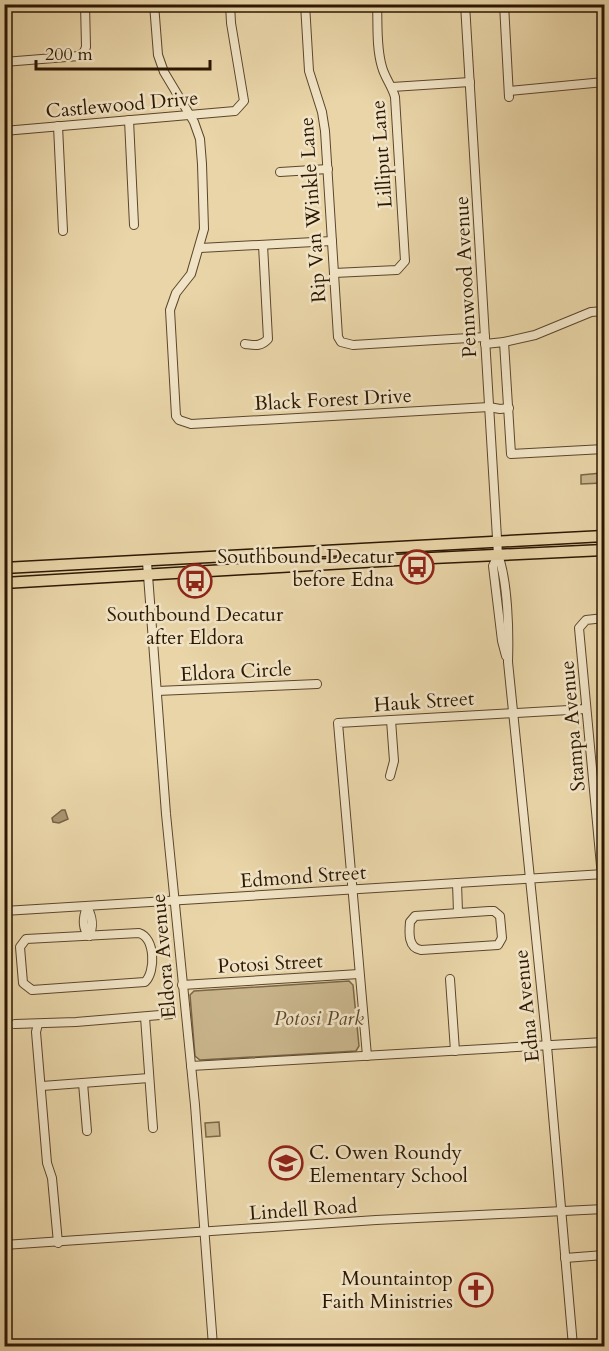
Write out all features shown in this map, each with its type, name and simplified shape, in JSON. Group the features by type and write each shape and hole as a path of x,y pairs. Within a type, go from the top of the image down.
{"main road":[{"path":"4,583 343,564 604,536"},
{"path":"343,564 347,558 377,554 387,547"},
{"path":"4,568 147,562 387,547 604,550"},
{"path":"267,568 282,561 320,559 332,550"},
{"path":"61,565 63,580"},
{"path":"4,574 21,567"}],"street":[{"path":"4,62 79,56 86,47 85,4"},
{"path":"154,4 157,45 164,72 190,115 200,139 204,229 200,248 332,241"},
{"name":"Castlewood Drive","path":"4,131 235,111 244,101 230,4"},
{"name":"Rip Van Winkle Lane","path":"305,4 309,71 322,112 328,169 338,337 341,342 353,345 485,341"},
{"name":"Lilliput Lane","path":"334,273 397,270 405,261 395,98 392,87 382,70 377,4"},
{"name":"Pennwood Avenue","path":"465,4 497,548"},
{"path":"504,4 509,94 604,82"},
{"path":"392,87 470,82"},
{"path":"129,120 134,225"},
{"path":"58,126 63,231"},
{"path":"280,172 328,169"},
{"path":"245,344 263,344 268,339 263,245"},
{"name":"Black Forest Drive","path":"200,248 191,274 176,293 170,310 176,416 179,420 191,423 489,407 500,402 508,405"},
{"path":"485,341 504,342 535,335 591,312 604,311"},
{"path":"504,342 511,454 604,449"},
{"name":"Edna Avenue","path":"497,548 493,566 502,641 508,662 547,1046 573,1347"},
{"name":"Eldora Avenue","path":"147,562 213,1347"},
{"name":"Stampa Avenue","path":"604,618 586,620 579,628 604,898"},
{"name":"Eldora Circle","path":"157,692 317,684"},
{"name":"Hauk Street","path":"353,889 338,723 586,709"},
{"path":"390,777 394,761 391,720"},
{"name":"Edmond Street","path":"4,912 603,874"},
{"path":"457,883 458,912"},
{"path":"353,889 367,1056"},
{"path":"87,907 84,915 85,931 89,936"},
{"path":"458,912 498,913 501,942 496,946 421,950 411,945 411,918 421,914 458,912"},
{"path":"139,933 146,935 149,940 152,971 150,977 146,982 32,990 26,988 23,983 20,947 26,939 89,936 139,933"},
{"name":"Potosi Street","path":"182,985 359,974"},
{"path":"450,979 455,1051"},
{"path":"15,1024 172,1014"},
{"path":"145,1017 153,1128"},
{"path":"38,1024 36,1032 47,1163 52,1178 58,1243"},
{"path":"191,1066 604,1042"},
{"path":"42,1086 149,1078"},
{"path":"83,1083 87,1131"},
{"name":"Lindell Road","path":"4,1245 380,1220 604,1209"},
{"path":"565,1258 604,1255"}],"green space":[{"path":"601,473 602,483 581,484 581,475"},
{"name":"Potosi Park","path":"349,981 353,985 359,1046 356,1051 200,1060 195,1056 190,995 194,991"},
{"path":"219,1122 220,1136 206,1137 205,1123"}],"shaded area":[{"path":"65,810 68,819 59,823 53,822 52,818"}],"place":[{"name":"Southbound Decatur before Edna","path":"417,567"},
{"name":"Southbound Decatur after Eldora","path":"195,581"},
{"name":"C. Owen Roundy Elementary School","path":"286,1163"},
{"name":"Mountaintop Faith Ministries","path":"476,1290"}]}
